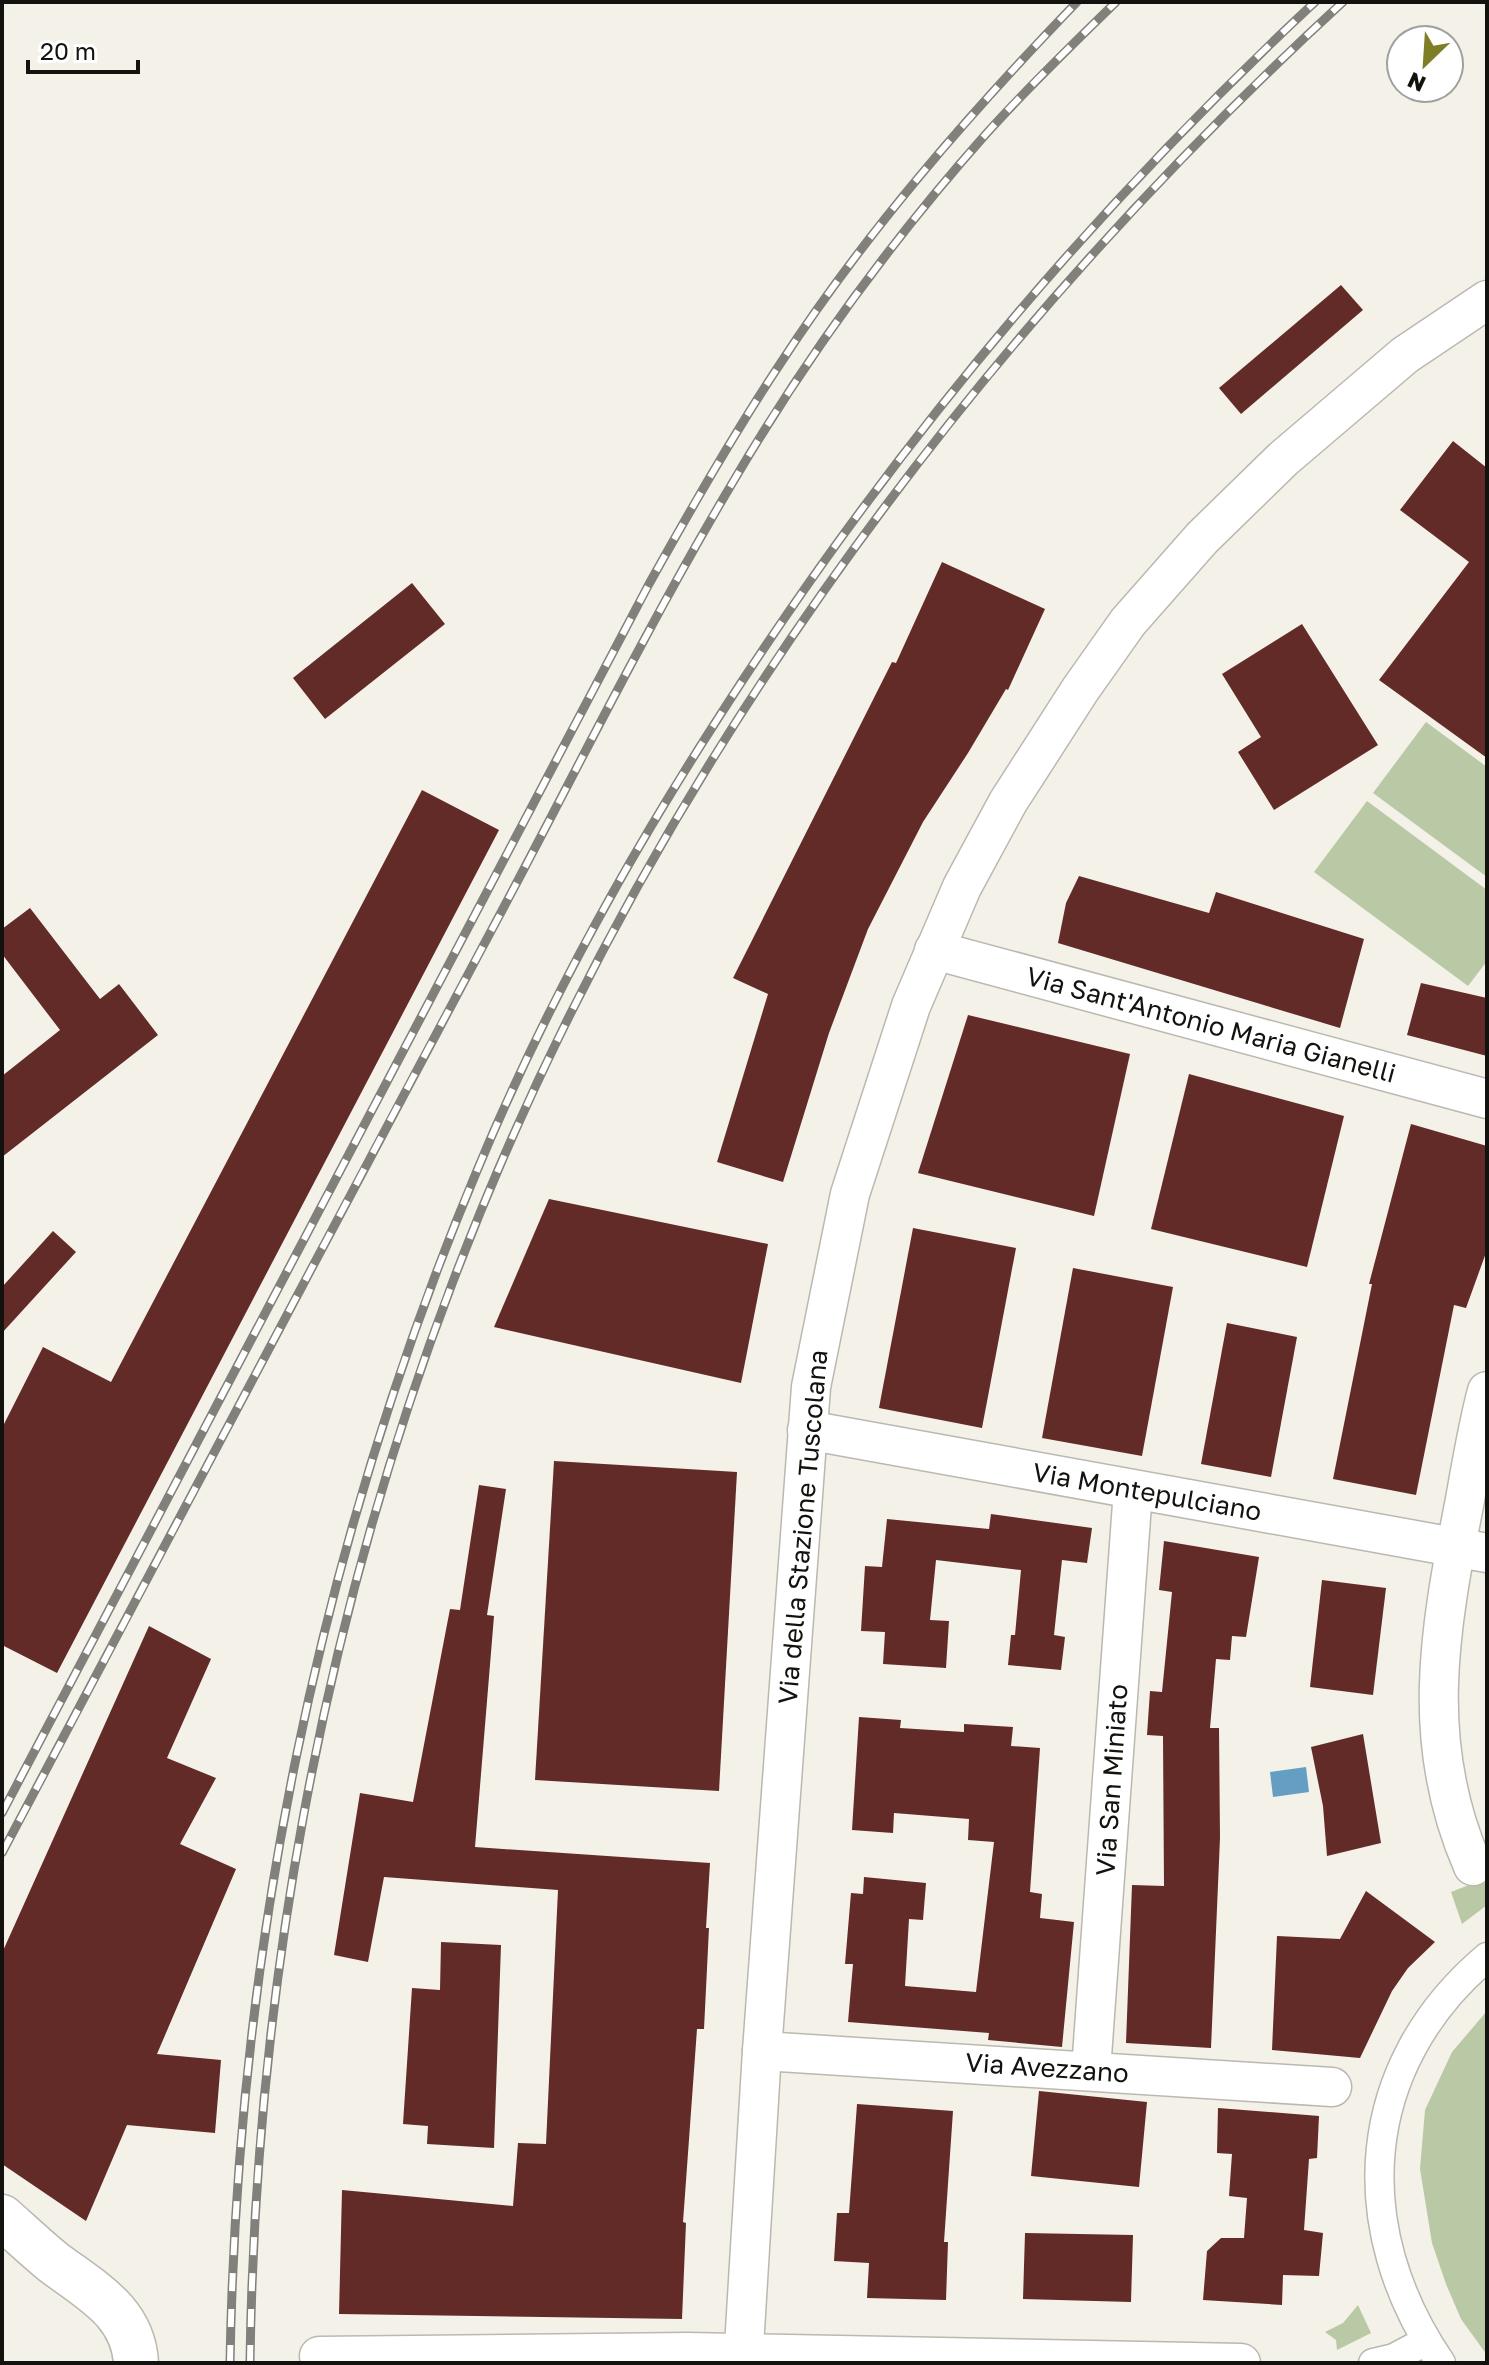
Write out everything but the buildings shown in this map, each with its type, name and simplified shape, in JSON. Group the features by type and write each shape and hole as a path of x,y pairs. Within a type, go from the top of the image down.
{"street":[{"name":"Via della Stazione Tuscolana","path":"743,2358 807,1430 818,1344 850,1194 911,1006 962,887 1008,802 1128,622 1212,527 1283,459 1405,355 1487,300"},
{"name":"Via Sant'Antonio Maria Gianelli","path":"934,950 1487,1099"},
{"path":"1473,1866 1453,1811 1441,1751 1438,1719 1440,1643 1471,1550 1487,1391"},
{"name":"Via Montepulciano","path":"807,1430 1471,1550"},
{"name":"Via San Miniato","path":"1091,2070 1133,1490"},
{"path":"1373,2363 1433,2352 1399,2283 1382,2221 1378,2180 1382,2126 1409,2052 1449,1992 1487,1957"},
{"name":"Via Avezzano","path":"762,2051 1332,2087"},
{"path":"2,2217 51,2260 110,2304 130,2332 136,2363"},
{"path":"319,2356 1241,2363"}],"green space":[{"path":"1426,722 1487,767 1487,877 1373,793"},
{"path":"1367,801 1487,890 1487,961 1468,986 1314,872"},
{"path":"1487,1878 1487,1905 1462,1924 1451,1892"},
{"path":"1487,2011 1487,2355 1461,2319 1446,2284 1432,2243 1420,2169 1425,2110 1452,2052"},
{"path":"1358,2305 1371,2333 1337,2350 1336,2340 1325,2332 1343,2323"}],"water":[{"path":"1306,1767 1309,1792 1273,1797 1270,1772"}],"railway":[{"path":"2,1813 649,584 713,472 813,315 883,221 958,131 1077,2"},
{"path":"2,1853 634,658 758,440 849,304 950,175 1002,117 1116,2"},
{"path":"230,2363 236,2210 249,2058 269,1907 296,1756 331,1608 372,1461 420,1316 501,1114 585,943 648,832 715,723 848,529 918,435 1069,254 1148,168 1315,2"},
{"path":"250,2363 255,2225 265,2088 282,1951 304,1814 332,1679 366,1546 406,1414 452,1284 528,1103 615,927 714,756 823,592 942,433 1068,282 1202,138 1343,2"}]}
